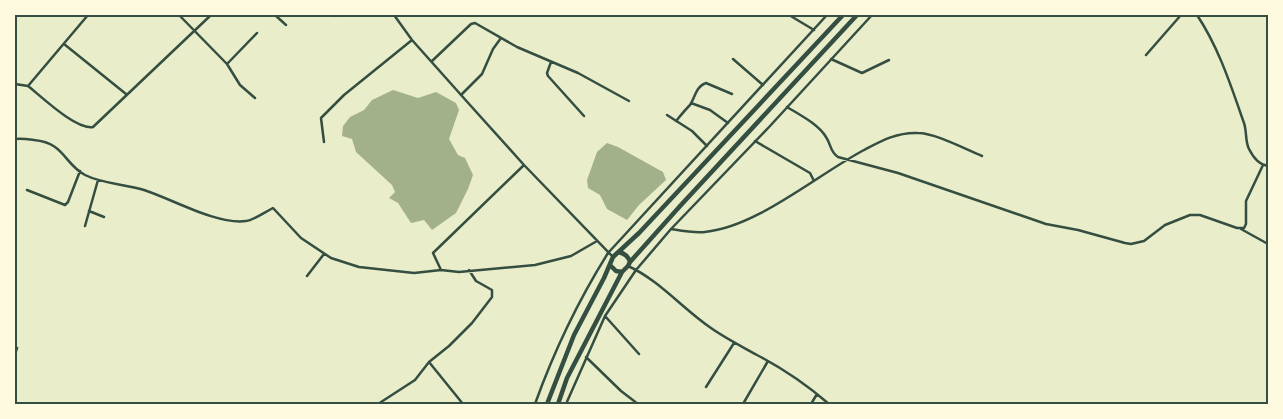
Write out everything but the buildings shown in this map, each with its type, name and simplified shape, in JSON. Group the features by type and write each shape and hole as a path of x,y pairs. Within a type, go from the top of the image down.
{"highway":[{"path":"548,404 574,335 613,257 639,233 843,15"},
{"path":"558,404 567,378 622,272 681,204 857,15"},
{"path":"619,252 626,256 629,264"},
{"path":"610,265 616,271 622,272"}],"street":[{"path":"28,86 88,15"},
{"path":"179,15 227,64 240,84 255,98"},
{"path":"15,84 28,86 78,125 89,128 93,127 211,15"},
{"path":"275,15 286,25"},
{"path":"394,15 412,40 524,165 613,257"},
{"path":"790,15 814,30"},
{"path":"535,404 553,356 585,290 608,253 827,15"},
{"path":"566,404 606,316 636,270 671,229 755,142 872,15"},
{"path":"1146,55 1181,15"},
{"path":"1197,15 1222,60 1246,128 1248,148 1263,166 1268,166"},
{"path":"432,61 475,22 517,47 578,73 629,101"},
{"path":"227,64 256,33"},
{"path":"462,95 482,74 493,49 501,38"},
{"path":"324,142 321,118 344,95 412,40"},
{"path":"64,44 126,94"},
{"path":"733,59 763,85"},
{"path":"831,59 862,73 889,60"},
{"path":"551,62 547,73 548,76 584,116"},
{"path":"676,121 691,103 700,86 706,83 732,94"},
{"path":"691,103 710,110 728,123"},
{"path":"787,107 805,118 825,136 835,155 846,160 898,173 1046,224 1132,244 1144,241 1165,225 1190,215 1200,215 1241,228 1268,244"},
{"path":"668,115 692,131 707,146"},
{"path":"671,229 689,232 723,229 770,208 846,160 891,136 918,132 982,156"},
{"path":"15,139 46,141 58,148 80,172 98,180 144,189 216,218 246,221 273,208 301,238 324,254 359,267 414,273 535,265 571,256 597,241"},
{"path":"755,142 810,173 814,181"},
{"path":"441,270 433,253 524,165"},
{"path":"1241,228 1244,228 1246,224 1246,201 1263,166"},
{"path":"27,190 65,205 80,172"},
{"path":"84,226 98,180"},
{"path":"89,211 104,217"},
{"path":"307,276 324,254"},
{"path":"629,264 710,327 734,343 768,361 829,404"},
{"path":"378,404 415,380 429,362 449,346 472,323 492,297 492,290 476,281 469,270"},
{"path":"606,316 639,354"},
{"path":"706,387 734,343"},
{"path":"15,354 17,348"},
{"path":"586,357 621,391 638,404"},
{"path":"743,404 768,361"},
{"path":"429,362 463,404"},
{"path":"811,404 817,394"}],"shaded area":[{"path":"393,90 418,98 436,92 456,103 459,110 449,139 458,155 465,158 473,175 456,213 432,230 424,220 411,223 398,203 389,198 395,192 392,185 356,152 352,139 342,136 343,126 350,117 364,110 372,100"},
{"path":"607,143 618,147 663,172 666,180 639,205 627,220 607,209 600,195 588,188 587,180 597,152"}]}
